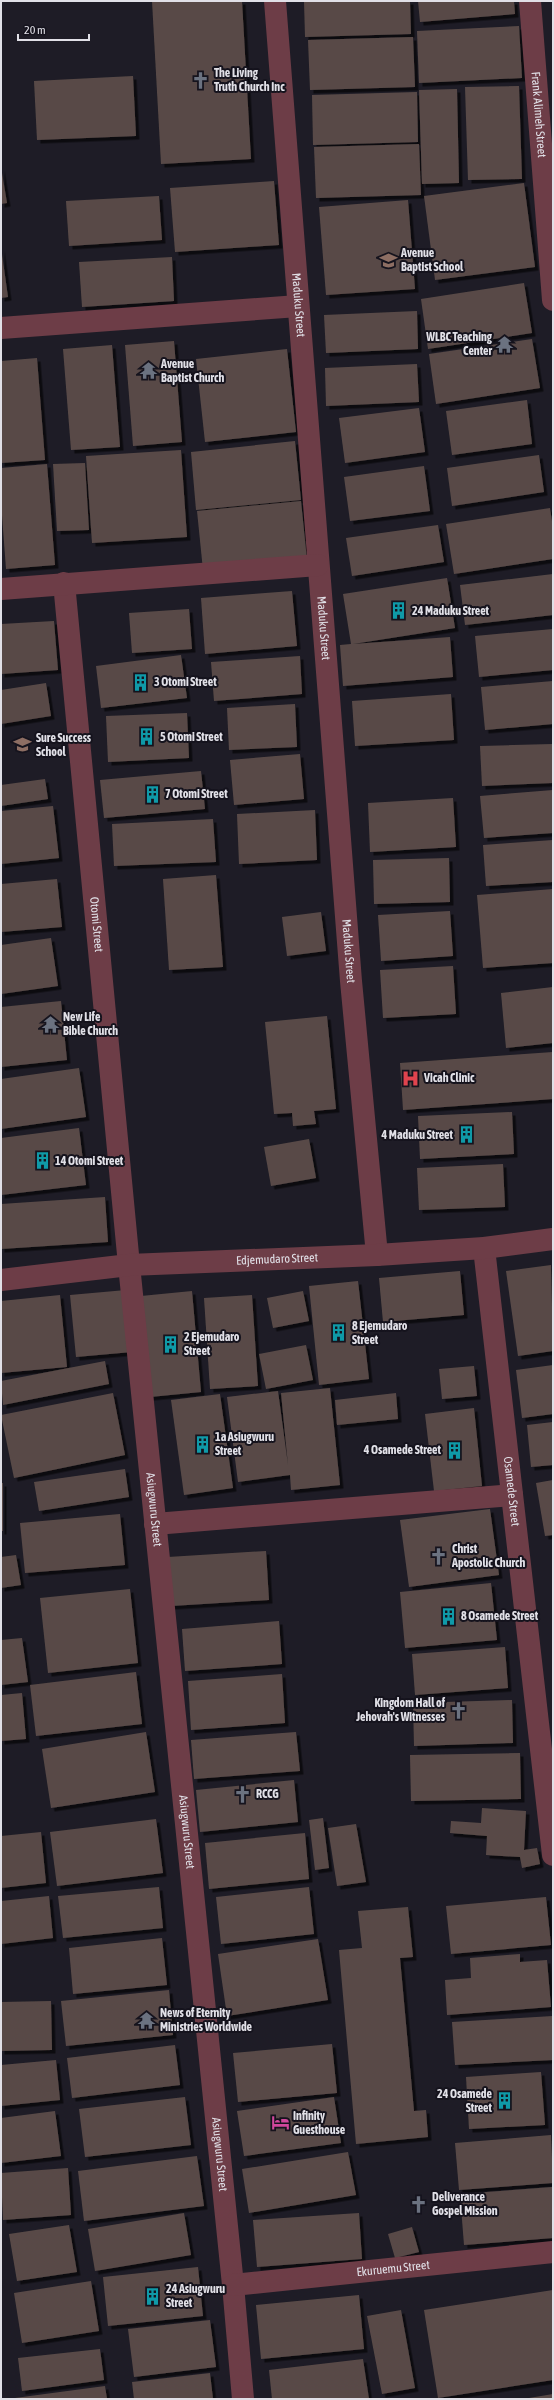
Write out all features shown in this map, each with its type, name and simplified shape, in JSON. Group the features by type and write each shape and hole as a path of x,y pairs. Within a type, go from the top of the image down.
{"street":[{"name":"Maduku Street","path":"275,1 350,981 377,1255"},
{"name":"Frank Alimeh Street","path":"530,1 553,300"},
{"path":"1,328 298,306"},
{"path":"1,589 64,583 318,565"},
{"name":"Otomi Street","path":"64,583 129,1264"},
{"name":"Edjemudaro Street","path":"1,1280 129,1264 377,1255 484,1248 553,1239"},
{"name":"Osamede Street","path":"484,1248 553,1855"},
{"name":"Asiugwuru Street","path":"129,1264 233,2285 243,2399"},
{"path":"156,1524 512,1495"},
{"name":"Ekuruemu Street","path":"233,2285 553,2252"}],"building":[{"name":"The Living Truth Church Inc","path":"152,1 242,1 251,159 161,164"},
{"path":"304,1 410,1 411,34 305,37"},
{"path":"418,1 514,1 515,14 420,22"},
{"path":"519,26 522,78 419,83 417,31"},
{"path":"413,37 415,87 310,90 308,40"},
{"path":"133,76 136,136 37,140 34,81"},
{"path":"519,86 522,179 468,180 465,87"},
{"path":"457,89 459,183 422,184 419,90"},
{"path":"417,92 418,142 313,145 312,95"},
{"path":"419,144 421,195 316,198 314,147"},
{"path":"1,167 7,203 1,204"},
{"path":"274,181 279,245 175,252 170,188"},
{"path":"524,183 535,267 435,280 424,196"},
{"path":"159,196 162,240 69,246 66,201"},
{"path":"408,200 415,289 326,295 319,207"},
{"path":"1,247 8,297 1,298"},
{"path":"172,257 174,301 82,307 79,262"},
{"path":"524,283 532,333 428,349 421,299"},
{"path":"417,311 418,349 326,353 324,315"},
{"path":"532,339 540,388 436,404 429,354"},
{"path":"174,341 182,442 133,446 125,345"},
{"path":"112,345 120,447 71,450 63,349"},
{"path":"287,349 296,432 205,442 196,359"},
{"path":"37,358 45,460 1,463 1,361"},
{"path":"417,364 419,402 326,406 325,368"},
{"path":"527,400 532,444 452,455 446,411"},
{"path":"419,408 425,452 345,463 339,418"},
{"path":"295,441 301,500 196,510 191,452"},
{"path":"181,450 187,537 92,543 86,456"},
{"path":"539,455 544,492 452,506 447,468"},
{"path":"85,463 89,530 57,531 53,464"},
{"path":"47,464 55,565 6,569 1,502 1,468"},
{"path":"424,466 430,511 350,521 344,477"},
{"path":"301,501 307,560 203,570 197,511"},
{"path":"550,508 553,528 553,559 454,574 446,524"},
{"path":"438,525 444,562 352,576 346,538"},
{"path":"553,574 553,615 465,625 460,585"},
{"path":"447,578 455,628 353,644 450,637 453,677 343,686 340,645 351,644 343,594"},
{"path":"292,591 297,646 205,654 201,598"},
{"path":"189,609 192,649 132,653 129,613"},
{"path":"54,621 58,670 1,674 1,624"},
{"path":"553,629 553,670 479,677 475,636"},
{"name":"3 Otomi Street","path":"181,655 187,698 101,708 96,666"},
{"path":"300,656 302,694 214,701 211,662"},
{"path":"553,681 553,724 485,730 481,687"},
{"path":"46,683 51,716 1,724 1,690"},
{"path":"451,694 454,740 355,746 352,701"},
{"path":"295,704 297,747 229,750 227,708"},
{"name":"5 Otomi Street","path":"187,713 189,758 108,762 106,716"},
{"path":"553,744 553,783 482,786 480,746"},
{"path":"300,754 304,799 234,805 230,760"},
{"name":"7 Otomi Street","path":"201,771 205,809 104,818 100,780"},
{"path":"45,779 48,799 1,806 1,785"},
{"path":"553,790 553,833 484,838 480,796"},
{"path":"453,798 456,847 370,852 368,803"},
{"path":"53,806 59,858 1,864 1,811"},
{"path":"315,810 317,860 239,864 237,814"},
{"path":"213,819 216,862 114,866 112,824"},
{"path":"553,840 553,882 486,886 483,845"},
{"path":"449,858 450,902 374,904 373,860"},
{"path":"216,875 223,967 169,970 163,879"},
{"path":"57,879 62,927 1,932 1,884"},
{"path":"553,889 553,963 483,968 477,895"},
{"path":"450,911 453,956 381,961 378,915"},
{"path":"321,912 326,951 287,956 282,917"},
{"path":"51,938 58,986 1,994 1,945"},
{"path":"453,966 456,1014 383,1018 380,970"},
{"path":"553,987 553,1043 506,1048 501,993"},
{"path":"61,1001 67,1060 1,1067 1,1007"},
{"path":"327,1016 336,1109 314,1111 316,1124 293,1126 292,1113 274,1114 265,1022"},
{"path":"553,1052 553,1099 403,1110 400,1063"},
{"path":"79,1068 86,1117 1,1129 1,1079"},
{"name":"4 Maduku Street","path":"512,1112 514,1154 420,1159 418,1116"},
{"name":"14 Otomi Street","path":"79,1128 86,1185 1,1195 1,1138"},
{"path":"309,1139 316,1178 271,1186 264,1147"},
{"path":"503,1164 505,1207 419,1210 417,1168"},
{"path":"105,1197 108,1242 1,1249 1,1204"},
{"path":"551,1265 553,1351 518,1356 506,1271"},
{"path":"460,1271 464,1315 383,1322 379,1278"},
{"name":"8 Ejemudaro Street","path":"358,1281 369,1379 319,1385 309,1286"},
{"path":"126,1290 132,1352 76,1357 70,1295"},
{"name":"2 Ejemudaro Street","path":"192,1291 201,1392 150,1397 141,1296"},
{"path":"303,1291 309,1321 273,1328 267,1298"},
{"path":"60,1295 67,1367 1,1373 1,1301"},
{"path":"252,1295 258,1386 210,1389 204,1298"},
{"path":"306,1345 313,1380 266,1389 259,1354"},
{"path":"105,1361 109,1384 3,1405 1,1381"},
{"path":"553,1365 553,1414 522,1418 516,1370"},
{"path":"474,1366 477,1396 442,1399 439,1369"},
{"path":"330,1388 340,1485 291,1490 290,1475 238,1482 227,1397 278,1391 288,1465 281,1393"},
{"path":"113,1393 125,1455 14,1478 1,1415"},
{"path":"396,1393 398,1419 337,1425 335,1400"},
{"name":"1a Asiugwuru Street","path":"220,1394 233,1488 184,1495 171,1400"},
{"name":"4 Osamede Street","path":"474,1408 482,1486 434,1491 425,1414"},
{"path":"553,1422 553,1465 531,1467 527,1425"},
{"path":"125,1469 129,1497 39,1511 34,1482"},
{"path":"553,1480 553,1535 545,1536 536,1483"},
{"path":"1,1483 3,1483 3,1531 1,1531"},
{"path":"490,1509 499,1575 409,1587 400,1520"},
{"path":"120,1514 125,1565 25,1573 20,1523"},
{"path":"266,1551 269,1600 171,1606 168,1557"},
{"path":"16,1555 21,1585 1,1588 1,1557"},
{"name":"8 Osamede Street","path":"491,1583 497,1640 405,1648 400,1592"},
{"path":"130,1589 138,1663 48,1673 40,1598"},
{"path":"279,1621 282,1664 185,1671 182,1629"},
{"path":"22,1638 28,1682 1,1685 1,1640"},
{"path":"505,1647 508,1688 415,1695 412,1654"},
{"path":"136,1672 142,1724 36,1736 30,1685"},
{"path":"282,1674 285,1723 191,1730 188,1681"},
{"path":"22,1693 26,1739 1,1741 1,1695"},
{"path":"512,1700 513,1743 414,1746 413,1703"},
{"path":"146,1732 155,1792 51,1808 42,1749"},
{"path":"296,1732 300,1771 194,1779 191,1740"},
{"path":"520,1753 521,1799 411,1801 410,1755"},
{"path":"294,1780 298,1822 200,1832 196,1790"},
{"path":"482,1808 526,1811 524,1850 537,1848 540,1864 522,1868 520,1857 486,1855 487,1836 450,1833 451,1821 481,1823"},
{"path":"323,1818 329,1868 315,1870 309,1820"},
{"path":"156,1819 163,1873 57,1886 50,1832"},
{"path":"356,1824 366,1882 337,1886 328,1828"},
{"path":"41,1832 46,1883 1,1888 1,1836"},
{"path":"305,1833 309,1879 209,1889 205,1843"},
{"path":"159,1887 163,1928 63,1938 58,1896"},
{"path":"309,1887 314,1934 221,1944 216,1897"},
{"path":"49,1896 53,1938 1,1944 1,1901"},
{"path":"546,1897 551,1945 451,1954 446,1906"},
{"path":"408,1907 413,1957 400,1958 414,2111 426,2110 428,2137 356,2144 339,1950 362,1948 358,1911"},
{"path":"162,1938 167,1985 73,1994 69,1948"},
{"path":"318,1939 328,2000 227,2016 218,1954"},
{"path":"520,1954 520,1962 547,1960 551,2007 447,2015 445,1980 471,1978 470,1958"},
{"path":"169,1990 173,2035 66,2046 61,2001"},
{"path":"51,2001 52,2050 1,2051 1,2002"},
{"path":"553,2016 553,2060 455,2065 452,2022"},
{"path":"332,2044 337,2093 238,2102 233,2053"},
{"path":"175,2045 180,2085 72,2098 67,2058"},
{"path":"56,2060 60,2100 1,2106 1,2065"},
{"name":"24 Osamede Street","path":"541,2072 545,2125 469,2129 466,2077"},
{"path":"185,2097 191,2145 85,2157 79,2109"},
{"path":"334,2097 341,2143 244,2156 237,2111"},
{"path":"55,2111 61,2156 1,2163 1,2118"},
{"path":"551,2135 553,2183 459,2190 455,2143"},
{"path":"348,2152 356,2195 249,2213 242,2169"},
{"path":"197,2156 204,2206 84,2221 78,2171"},
{"path":"68,2168 71,2215 3,2220 1,2173"},
{"path":"552,2187 553,2238 464,2245 460,2194"},
{"path":"184,2213 191,2255 95,2271 88,2229"},
{"path":"359,2213 362,2259 257,2267 253,2220"},
{"path":"69,2225 77,2272 17,2281 9,2234"},
{"path":"412,2227 419,2252 395,2258 388,2234"},
{"name":"24 Asiugwuru Street","path":"198,2267 203,2316 108,2326 103,2277"},
{"path":"91,2281 99,2331 22,2343 14,2293"},
{"path":"553,2290 553,2380 438,2398 424,2310"},
{"path":"359,2295 364,2349 261,2359 256,2305"},
{"path":"401,2310 415,2388 382,2394 367,2316"},
{"path":"210,2320 216,2367 134,2377 128,2329"},
{"path":"100,2349 104,2380 22,2391 18,2358"},
{"path":"363,2359 369,2399 272,2399 269,2370"},
{"path":"210,2373 213,2399 134,2399 132,2382"},
{"path":"105,2386 107,2399 15,2399 15,2398"},
{"path":"553,2394 553,2399 529,2399 529,2398"}],"place":[{"name":"The Living Truth Church Inc","path":"201,80"},
{"name":"Avenue Baptist School","path":"388,260"},
{"name":"WLBC Teaching Center","path":"505,344"},
{"name":"Avenue Baptist Church","path":"148,371"},
{"name":"24 Maduku Street","path":"399,611"},
{"name":"3 Otomi Street","path":"141,682"},
{"name":"5 Otomi Street","path":"147,737"},
{"name":"Sure Success School","path":"23,745"},
{"name":"7 Otomi Street","path":"152,794"},
{"name":"New Life Bible Church","path":"50,1024"},
{"name":"Vicah Clinic","path":"411,1078"},
{"name":"4 Maduku Street","path":"466,1135"},
{"name":"14 Otomi Street","path":"42,1161"},
{"name":"8 Ejemudaro Street","path":"339,1333"},
{"name":"2 Ejemudaro Street","path":"171,1344"},
{"name":"1a Asiugwuru Street","path":"202,1444"},
{"name":"4 Osamede Street","path":"454,1450"},
{"name":"Christ Apostolic Church","path":"439,1556"},
{"name":"8 Osamede Street","path":"448,1616"},
{"name":"Kingdom Hall of Jehovah's Witnesses","path":"458,1710"},
{"name":"RCCG","path":"243,1794"},
{"name":"News of Eternity Ministries Worldwide","path":"147,2020"},
{"name":"24 Osamede Street","path":"505,2101"},
{"name":"Infinity Guesthouse","path":"280,2123"},
{"name":"Deliverance Gospel Mission","path":"419,2204"},
{"name":"24 Asiugwuru Street","path":"153,2296"}]}
